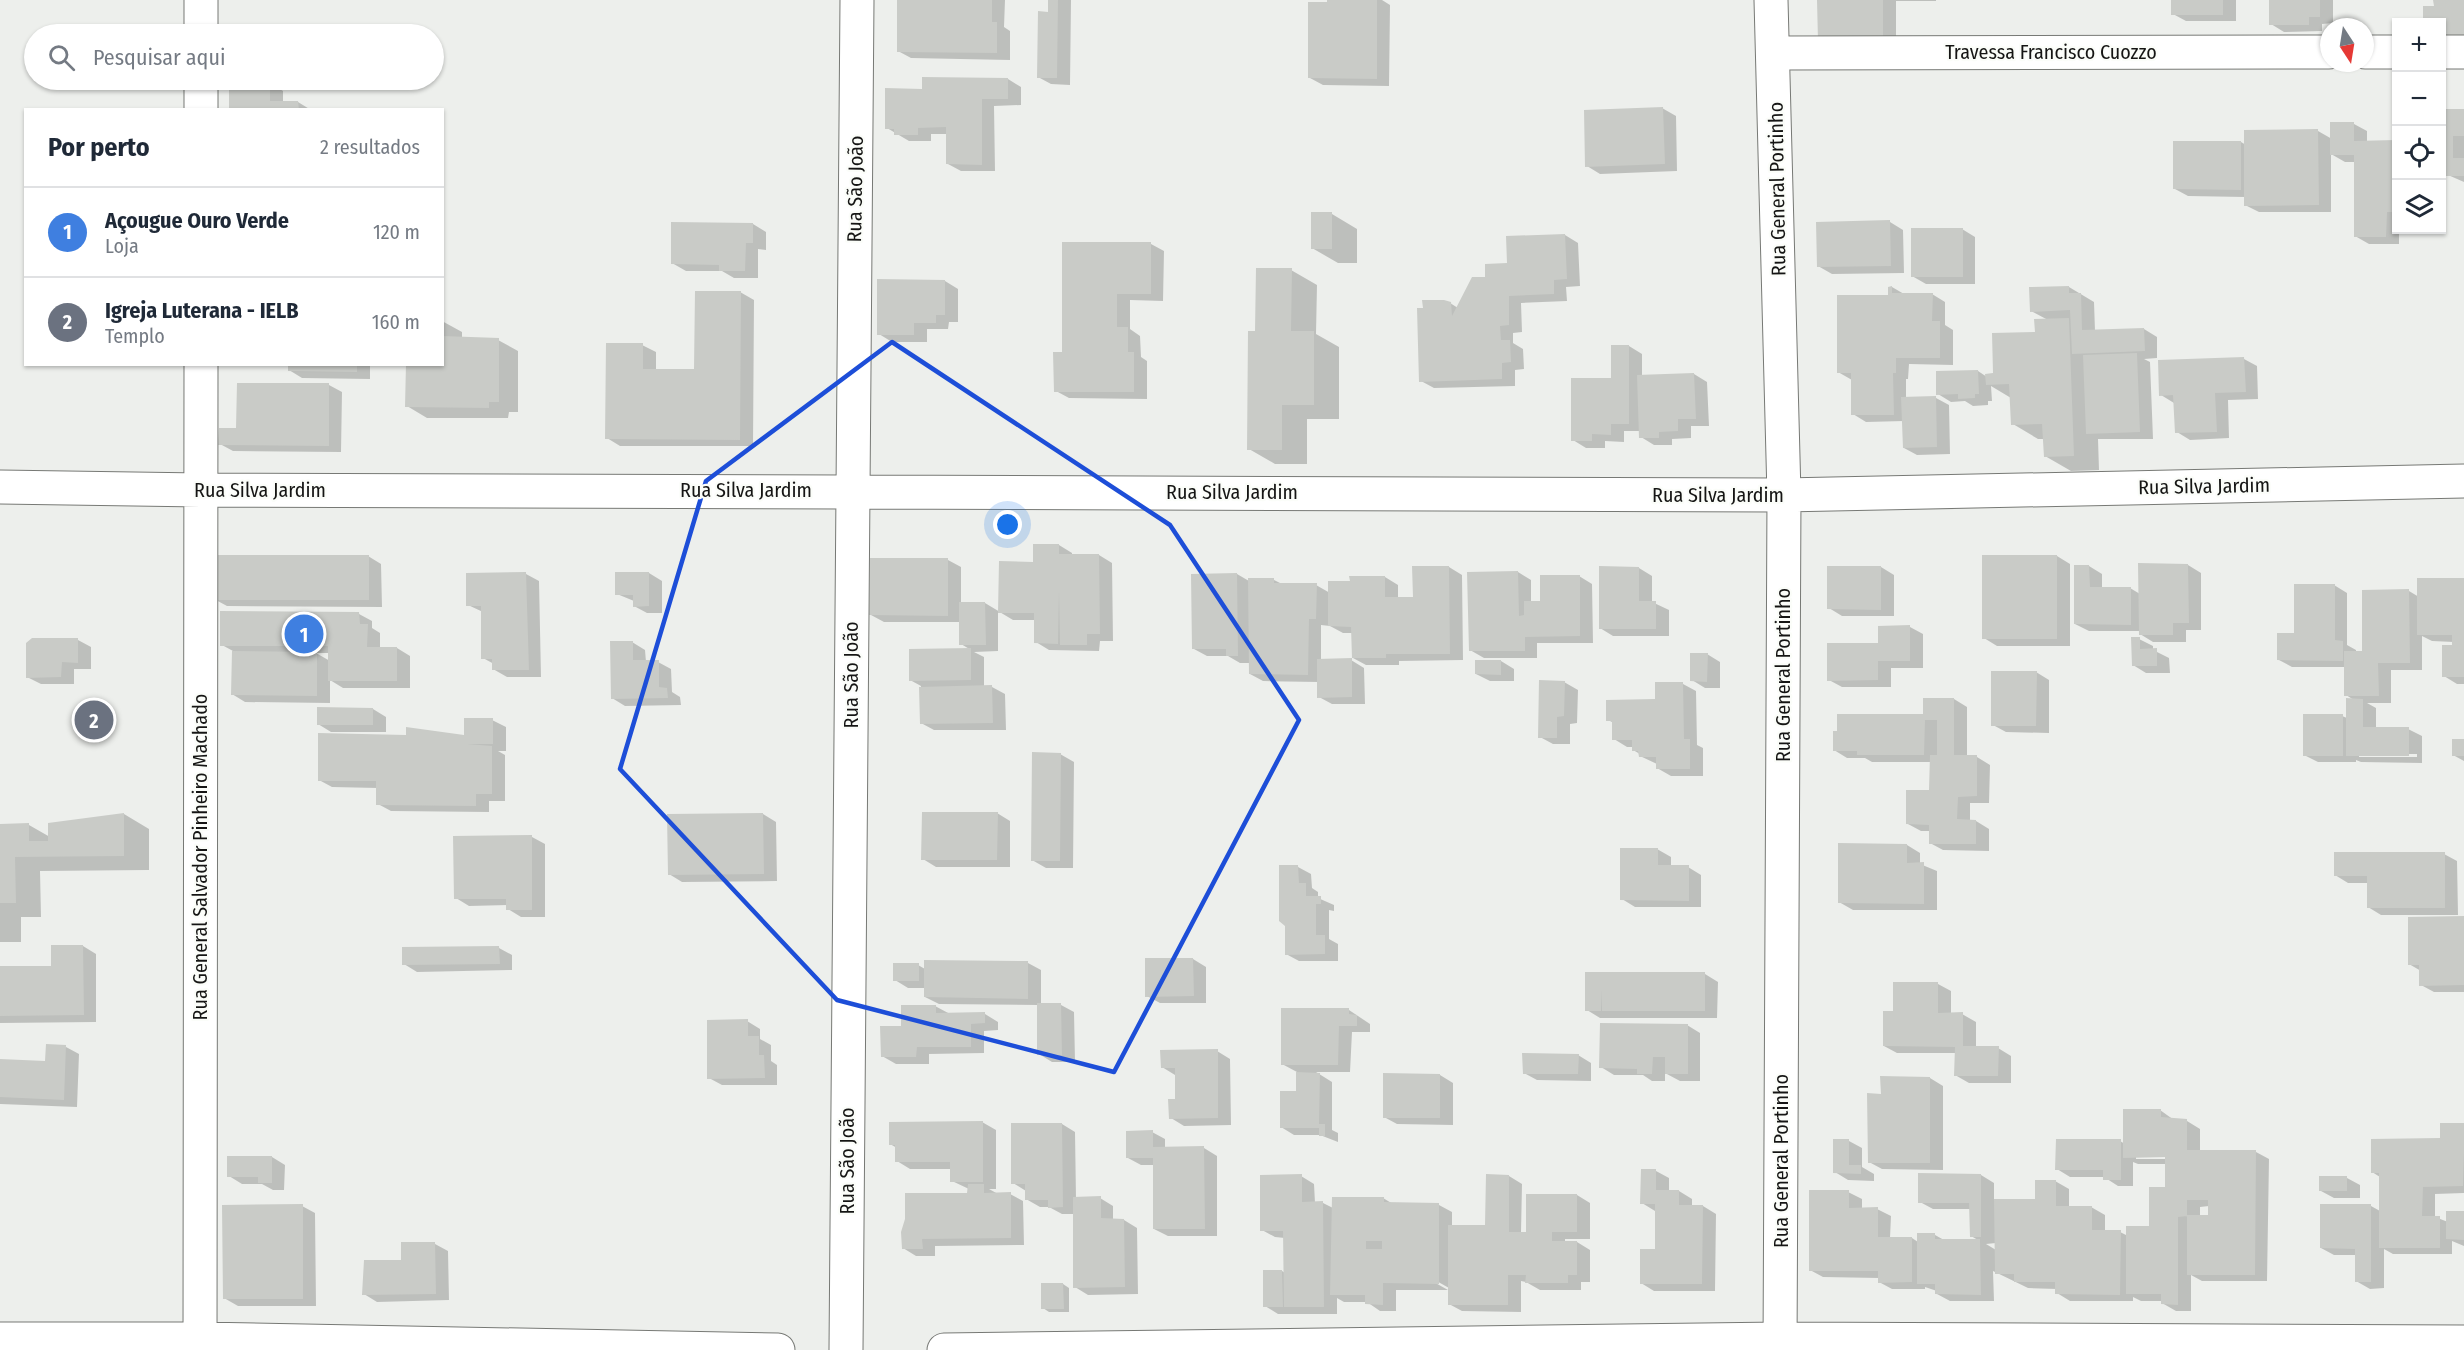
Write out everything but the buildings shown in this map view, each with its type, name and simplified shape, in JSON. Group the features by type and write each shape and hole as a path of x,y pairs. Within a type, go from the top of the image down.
{"street":[{"path":"201,0 201,24"},
{"name":"Rua São João","path":"846,1350 857,0"},
{"name":"Rua General Portinho","path":"1771,0 1784,495 1780,1345"},
{"name":"Travessa Francisco Cuozzo","path":"1774,53 2320,52"},
{"path":"2374,52 2392,52"},
{"path":"2446,52 2464,52"},
{"path":"201,90 201,108"},
{"name":"Rua General Salvador Pinheiro Machado","path":"200,1345 201,366"},
{"name":"Rua Silva Jardim","path":"0,487 201,490 852,490 1784,495 2464,481"},
{"path":"0,1339 200,1345 778,1350"},
{"path":"944,1350 2464,1342"}],"highlighted area":[{"path":"892,342 1170,525 1299,720 1114,1072 837,1000 620,769 706,481"}],"place":[{"name":"Açougue Ouro Verde","path":"304,634"},
{"name":"Igreja Luterana - IELB","path":"94,720"}]}
